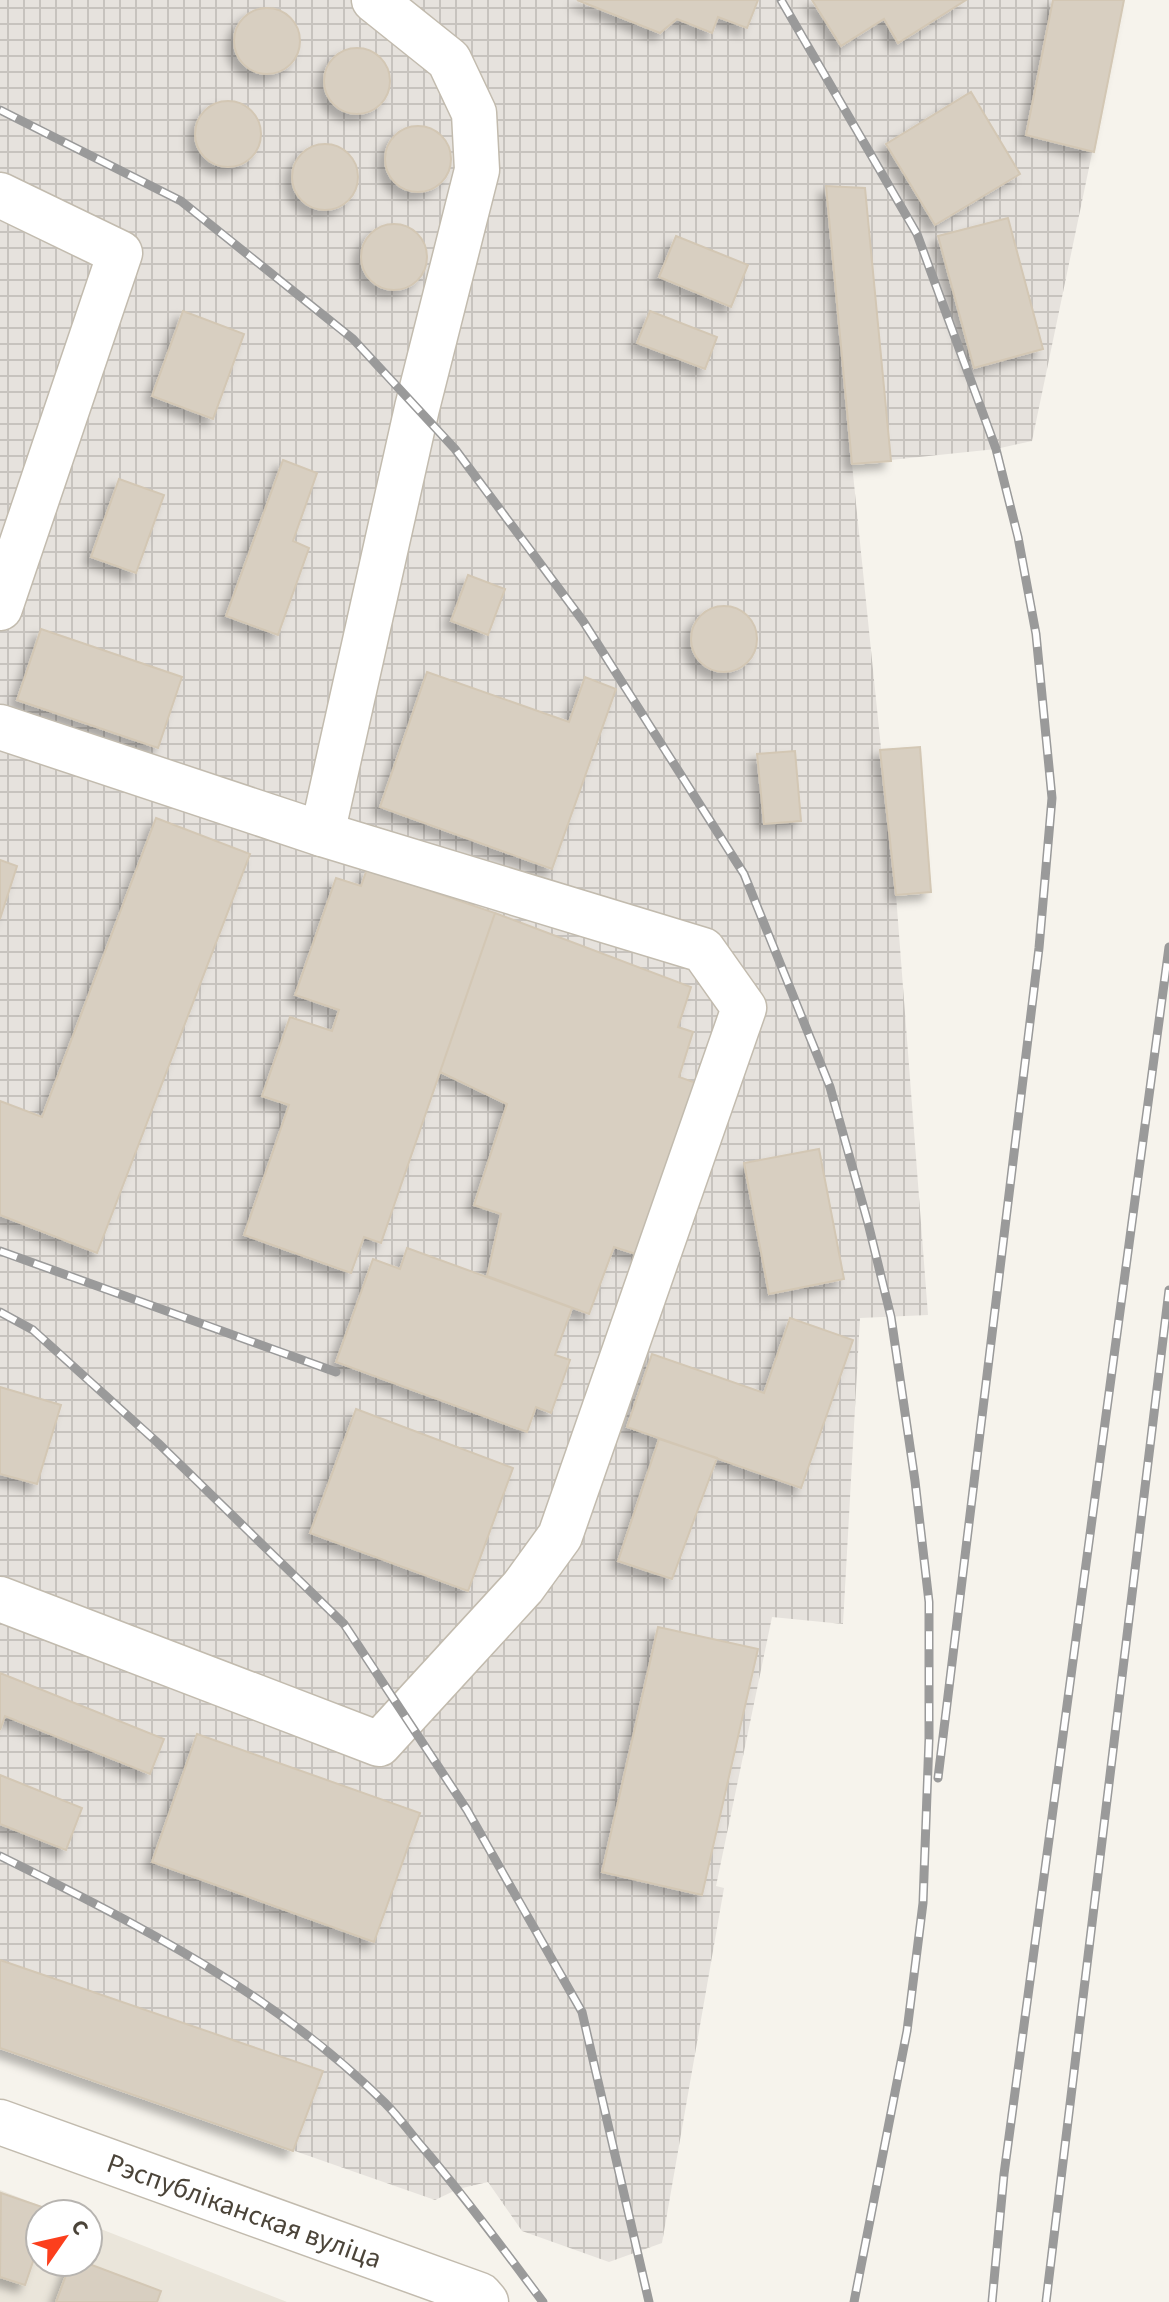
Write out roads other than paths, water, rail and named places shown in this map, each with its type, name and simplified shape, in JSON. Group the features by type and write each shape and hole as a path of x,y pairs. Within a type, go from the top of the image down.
{"street":[{"path":"322,834 417,408 477,170 474,113 449,60 374,0"},
{"path":"0,195 120,253 0,608"},
{"path":"0,727 322,834 703,950 744,1008 560,1536 523,1587 379,1744 0,1599"},
{"name":"Рэспубліканская вуліца","path":"0,2122 480,2295 486,2302"}],"railway":[{"path":"781,0 917,234 996,449 1018,537 1036,634 1052,798 1039,948 938,1778"},
{"path":"0,110 181,201 353,339 455,449 583,621 744,874 830,1087 891,1317 929,1602 929,1739 923,1903 907,2031 854,2302"},
{"path":"992,2302 1004,2174 1169,947"},
{"path":"0,1251 336,1372"},
{"path":"1046,2302 1169,1290"},
{"path":"0,1312 33,1330 158,1443 344,1624 467,1810 582,2012 649,2302"},
{"path":"0,1856 103,1908 203,1964 298,2028 343,2064 400,2120 470,2205 543,2302"}]}
